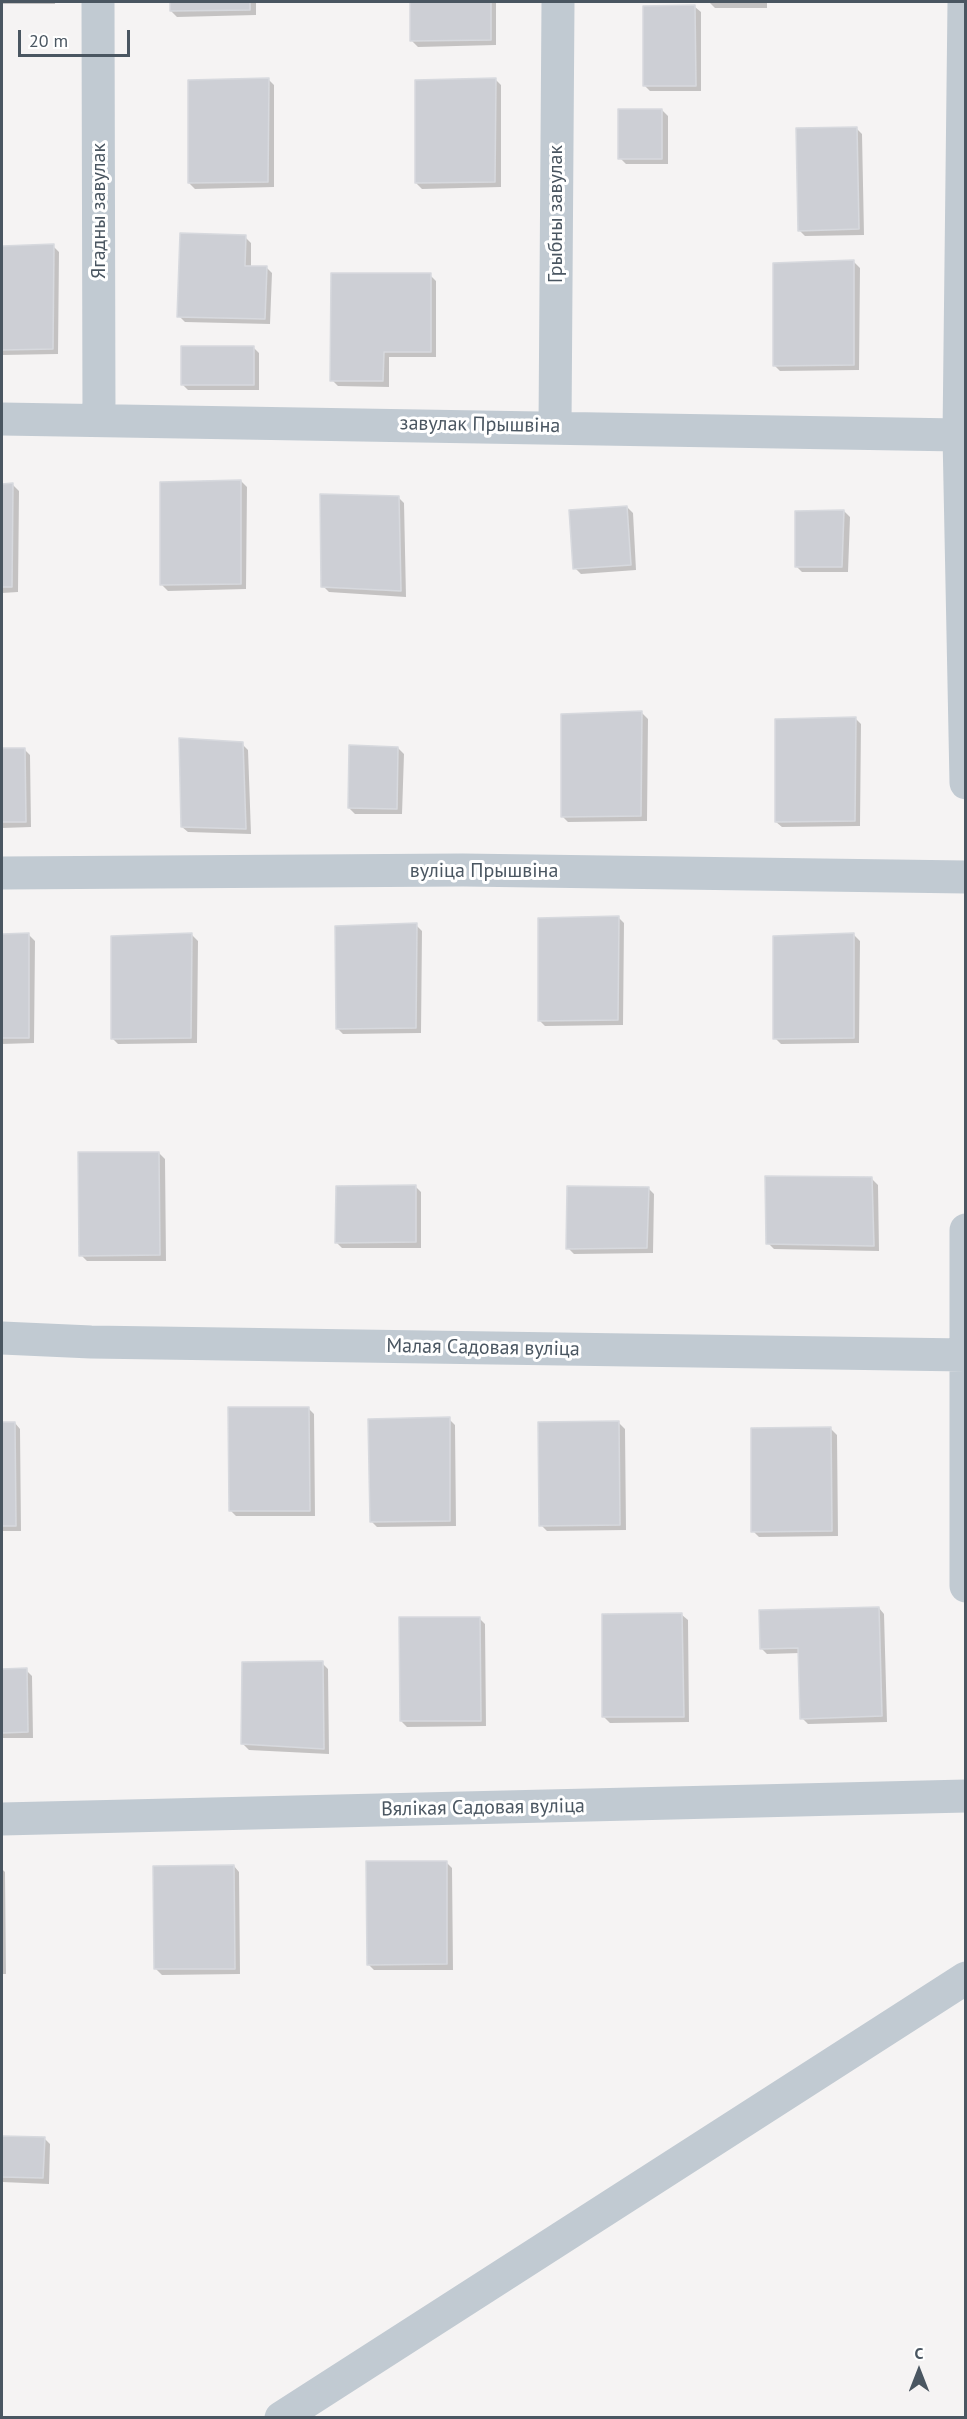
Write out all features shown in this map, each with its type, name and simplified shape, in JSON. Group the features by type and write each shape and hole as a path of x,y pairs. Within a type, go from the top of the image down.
{"street":[{"name":"Ягадны завулак","path":"98,2 99,420"},
{"name":"Грыбны завулак","path":"555,426 558,2"},
{"path":"964,2 959,435 966,783"},
{"name":"завулак Прышвіна","path":"2,419 555,426 959,435"},
{"name":"вуліца Прышвіна","path":"2,873 464,870 966,877"},
{"path":"966,1230 966,1586"},
{"name":"Малая Садовая вуліца","path":"2,1338 91,1342 965,1355"},
{"name":"Вялікая Садовая вуліца","path":"2,1819 966,1796"},
{"path":"281,2418 966,1978"}],"building":[{"path":"170,2 250,2 250,10 170,11"},
{"path":"410,2 491,2 491,40 410,41"},
{"path":"695,5 696,86 643,86 643,6"},
{"path":"269,78 268,182 188,183 188,80"},
{"path":"496,78 495,182 415,183 415,80"},
{"path":"618,109 662,109 662,159 618,159"},
{"path":"857,127 859,229 798,231 796,128"},
{"path":"180,233 246,235 245,266 267,266 265,319 177,317"},
{"path":"54,244 53,349 2,350 2,246"},
{"path":"854,260 854,365 773,366 773,263"},
{"path":"331,273 431,273 431,352 384,352 383,381 330,381"},
{"path":"181,346 254,346 254,385 181,385"},
{"path":"241,480 241,584 160,585 160,482"},
{"path":"13,483 12,587 2,587 2,484"},
{"path":"320,494 399,496 401,591 321,587"},
{"path":"627,506 631,565 573,569 569,510"},
{"path":"844,510 842,567 795,567 795,511"},
{"path":"642,711 641,816 561,817 561,714"},
{"path":"856,717 855,821 775,822 775,719"},
{"path":"179,738 243,742 246,829 181,827"},
{"path":"349,745 398,747 397,809 348,808"},
{"path":"2,748 25,748 26,822 2,822"},
{"path":"619,916 618,1020 538,1021 538,918"},
{"path":"417,923 416,1028 336,1029 335,926"},
{"path":"29,933 29,1038 2,1038 2,934"},
{"path":"192,933 191,1038 111,1039 111,936"},
{"path":"854,933 854,1038 773,1039 773,936"},
{"path":"78,1152 159,1152 160,1255 79,1256"},
{"path":"765,1176 872,1177 874,1246 766,1244"},
{"path":"416,1185 416,1242 335,1243 336,1186"},
{"path":"567,1186 649,1187 647,1248 566,1249"},
{"path":"228,1407 309,1407 310,1511 229,1511"},
{"path":"450,1417 450,1521 370,1522 368,1419"},
{"path":"619,1421 620,1525 539,1526 538,1422"},
{"path":"2,1422 15,1422 16,1526 2,1526"},
{"path":"831,1427 832,1531 751,1532 751,1428"},
{"path":"879,1607 882,1716 800,1719 798,1648 760,1649 759,1610"},
{"path":"682,1613 684,1717 602,1717 602,1614"},
{"path":"399,1617 480,1617 481,1721 400,1721"},
{"path":"323,1661 324,1749 241,1744 242,1662"},
{"path":"27,1668 28,1732 2,1733 2,1669"},
{"path":"366,1861 447,1861 447,1964 367,1965"},
{"path":"234,1865 235,1969 154,1969 153,1866"},
{"path":"2,2136 45,2137 43,2178 2,2177"}]}
